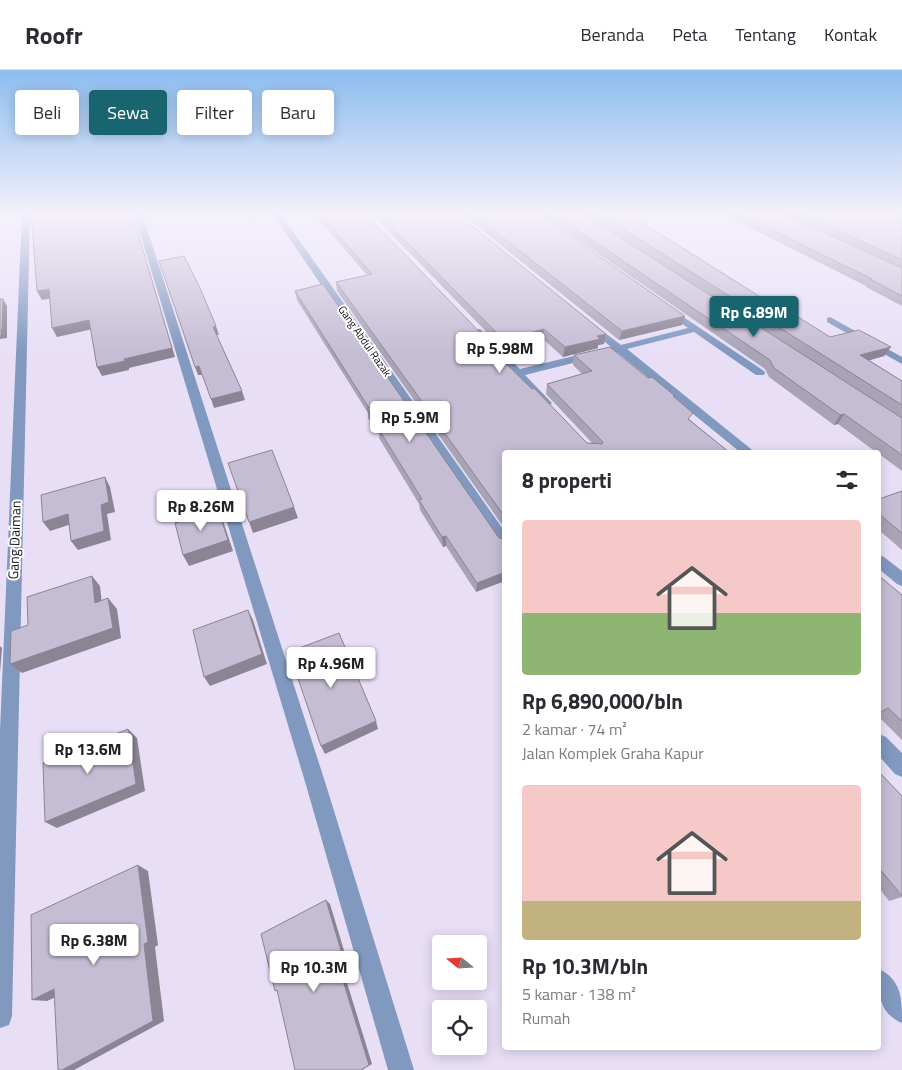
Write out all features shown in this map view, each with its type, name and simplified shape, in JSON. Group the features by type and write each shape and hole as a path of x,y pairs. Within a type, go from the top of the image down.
{"street":[{"name":"Gang Daiman","path":"0,1016 24,260"},
{"path":"153,260 316,785 401,1070"},
{"name":"Gang Abdul Razak","path":"308,260 502,539"},
{"path":"656,301 760,373"},
{"path":"581,317 745,450"},
{"path":"830,320 902,361"},
{"path":"471,325 552,409"},
{"path":"518,373 696,329"},
{"path":"881,563 902,580"},
{"path":"881,745 902,767"},
{"path":"881,984 902,1011"}],"building":[{"path":"35,260 146,260 172,348 97,367 89,320 52,328 49,289 37,291"},
{"path":"186,260 200,288 216,326 213,327 242,391 211,399 199,366 195,367 159,261"},
{"path":"360,260 410,260 491,344 487,345 532,389 534,388 587,443 602,444 603,442 547,384 592,371 574,355 610,347 648,378 652,377 675,396 673,396 693,413 688,419 727,450 502,450 502,513 336,282 372,274"},
{"path":"424,260 514,260 606,334 597,336 600,339 565,347 544,329 504,340"},
{"path":"531,260 604,260 685,316 622,331"},
{"path":"621,260 655,260 902,418 902,455 844,414 840,415 774,368 770,360"},
{"path":"672,260 701,260 778,308 782,307 830,337 859,330 891,347 860,355 902,381 902,405"},
{"path":"832,260 884,260 902,268 902,296 870,279 872,279"},
{"path":"323,284 499,538 502,538 502,573 477,583 446,536 442,537 419,500 422,499 378,428 367,408 369,408 295,291"},
{"path":"0,299 3,299 2,330 0,331"},
{"path":"272,450 294,507 249,522 228,463"},
{"path":"105,477 109,502 101,505 104,531 71,541 68,514 43,522 41,495"},
{"path":"902,491 902,533 881,516 881,498"},
{"path":"218,510 228,540 183,555 175,523"},
{"path":"92,576 95,603 108,598 113,628 10,664 11,631 28,625 27,597"},
{"path":"881,578 902,595 902,721 888,708 881,712"},
{"path":"248,610 262,654 204,677 193,630"},
{"path":"339,633 376,721 321,746 289,652"},
{"path":"128,729 136,784 45,822 43,763"},
{"path":"881,774 902,796 902,896 881,870"},
{"path":"138,865 148,942 144,944 153,1021 62,1070 58,1070 54,989 32,1000 31,915"},
{"path":"326,900 342,954 336,958 369,1065 361,1070 295,1070 277,990 275,991 261,934"}]}
